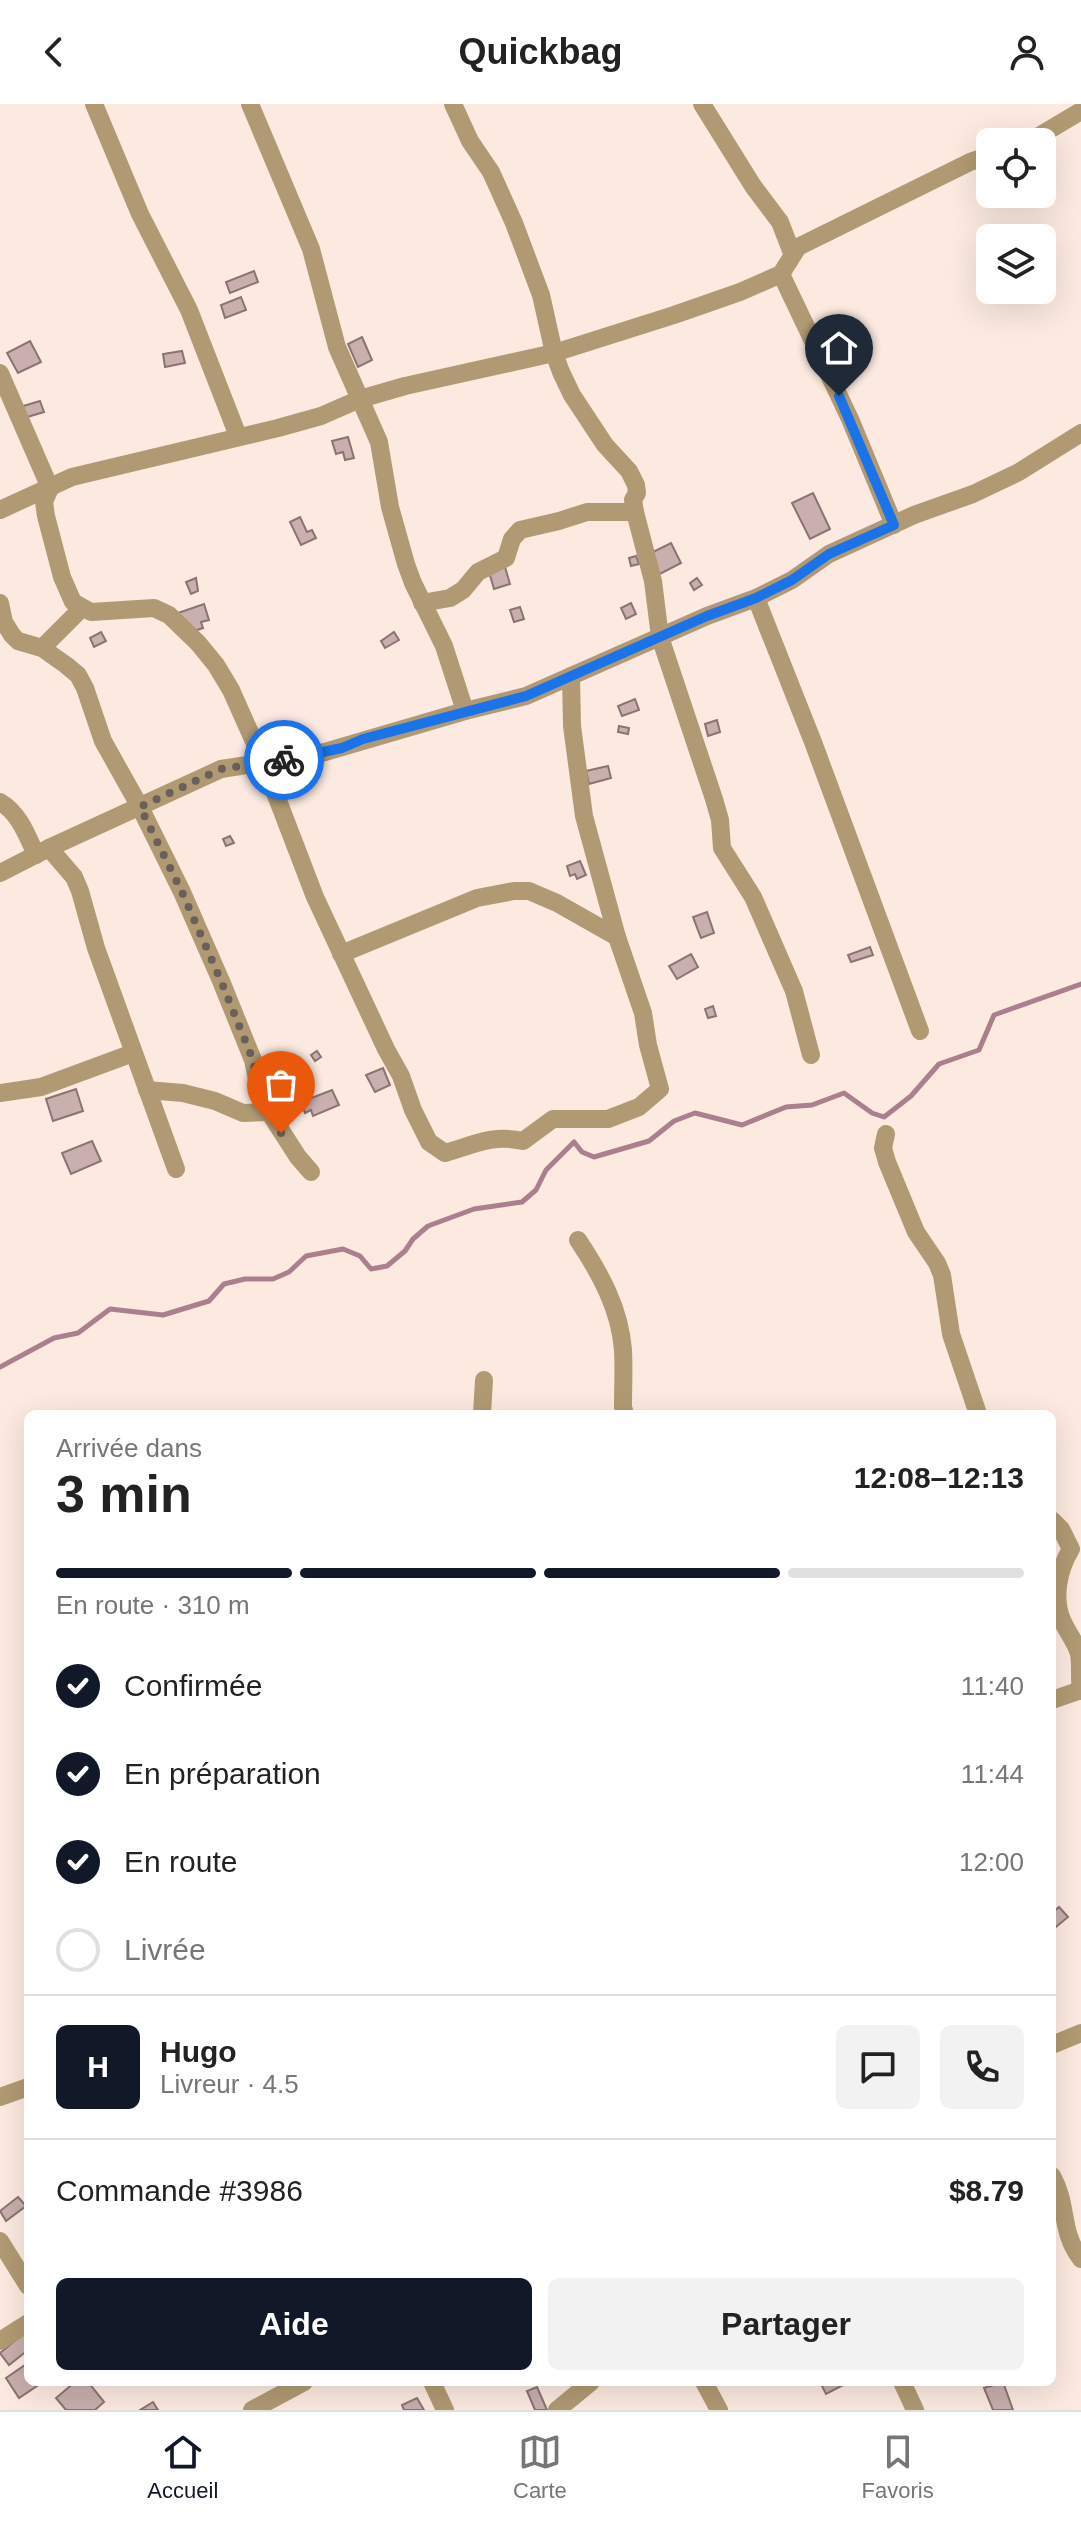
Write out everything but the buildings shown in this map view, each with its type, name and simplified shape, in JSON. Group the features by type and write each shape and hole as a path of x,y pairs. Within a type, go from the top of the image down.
{"street":[{"path":"94,104 131,194 189,310 238,436"},
{"path":"250,104 311,249 337,347 379,442 398,539 413,583 444,646 465,711"},
{"path":"453,104 470,141 491,172 514,223 541,295 554,353 572,395 605,445 629,471 636,485 637,493 633,500 653,581 660,637 714,799 720,820 722,848 753,897 794,991 811,1055"},
{"path":"702,104 753,186 780,222 792,253"},
{"path":"1052,128 1081,111"},
{"path":"0,510 72,477 321,416 360,399 405,386 554,353 740,292 781,274 792,253 810,240 976,160"},
{"path":"781,274 850,419 894,525"},
{"path":"0,373 50,488 44,502 49,532 73,602 91,612 154,608 169,615 216,665 231,690 264,764 315,897 401,1076 413,1110 429,1142 445,1153 477,1141 506,1137 523,1141 553,1119 608,1119 639,1107 660,1089 643,1013 617,937 584,816 572,726 571,676"},
{"path":"0,873 221,769 264,764 342,748 363,739 526,696 716,612 756,598 792,580 829,554 1019,472 1081,433"},
{"path":"422,603 450,598 463,590 478,572 487,566 499,564 506,558 512,539 520,530 587,512 635,512"},
{"path":"756,598 920,1031"},
{"path":"0,603 4,622 18,641 42,648 78,675 103,741 182,892 221,981 253,1060 259,1089 269,1112 311,1172"},
{"path":"42,648 81,609"},
{"path":"0,802 8,806 43,851 74,877 96,948 176,1169"},
{"path":"341,954 477,898 514,891 529,891 557,903 617,937"},
{"path":"0,1093 41,1087 133,1053"},
{"path":"147,1090 183,1093 215,1101 243,1113 269,1112"},
{"path":"886,1134 883,1148 890,1170 916,1232 942,1275 951,1334 977,1410"},
{"path":"578,1240 608,1292 618,1325 623,1352 624,1410"},
{"path":"482,1410 484,1380"},
{"path":"1056,1524 1075,1544 1062,1566 1056,1597 1062,1621 1079,1655 1081,1690 1056,1699"},
{"path":"1056,2043 1081,2033"},
{"path":"0,2097 24,2088"},
{"path":"1056,2185 1062,2199 1068,2241 1081,2259"},
{"path":"0,2241 24,2280"},
{"path":"0,2341 24,2326"},
{"path":"252,2410 297,2386"},
{"path":"434,2386 445,2410"},
{"path":"557,2410 586,2386"},
{"path":"706,2386 719,2410"},
{"path":"904,2386 915,2410"}],"waterway":[{"path":"0,1367 54,1338 78,1333 110,1309 163,1315 209,1301 224,1284 245,1279 273,1279 289,1272 306,1256 343,1249 360,1256 371,1269 387,1266 428,1226 474,1209 522,1202 536,1190 546,1170 574,1142 582,1152 594,1157 649,1141 674,1121 695,1113 742,1125 786,1107 812,1105 844,1093 872,1113 884,1117 911,1096 939,1064 979,1050 994,1015 1081,984"}],"way so far":[{"path":"281,1133 259,1089 253,1060 221,981 140,807 221,769 284,760"}],"route":[{"path":"284,760 342,748 363,739 526,696 707,616 756,598 792,580 829,554 894,525 839,396"}]}
